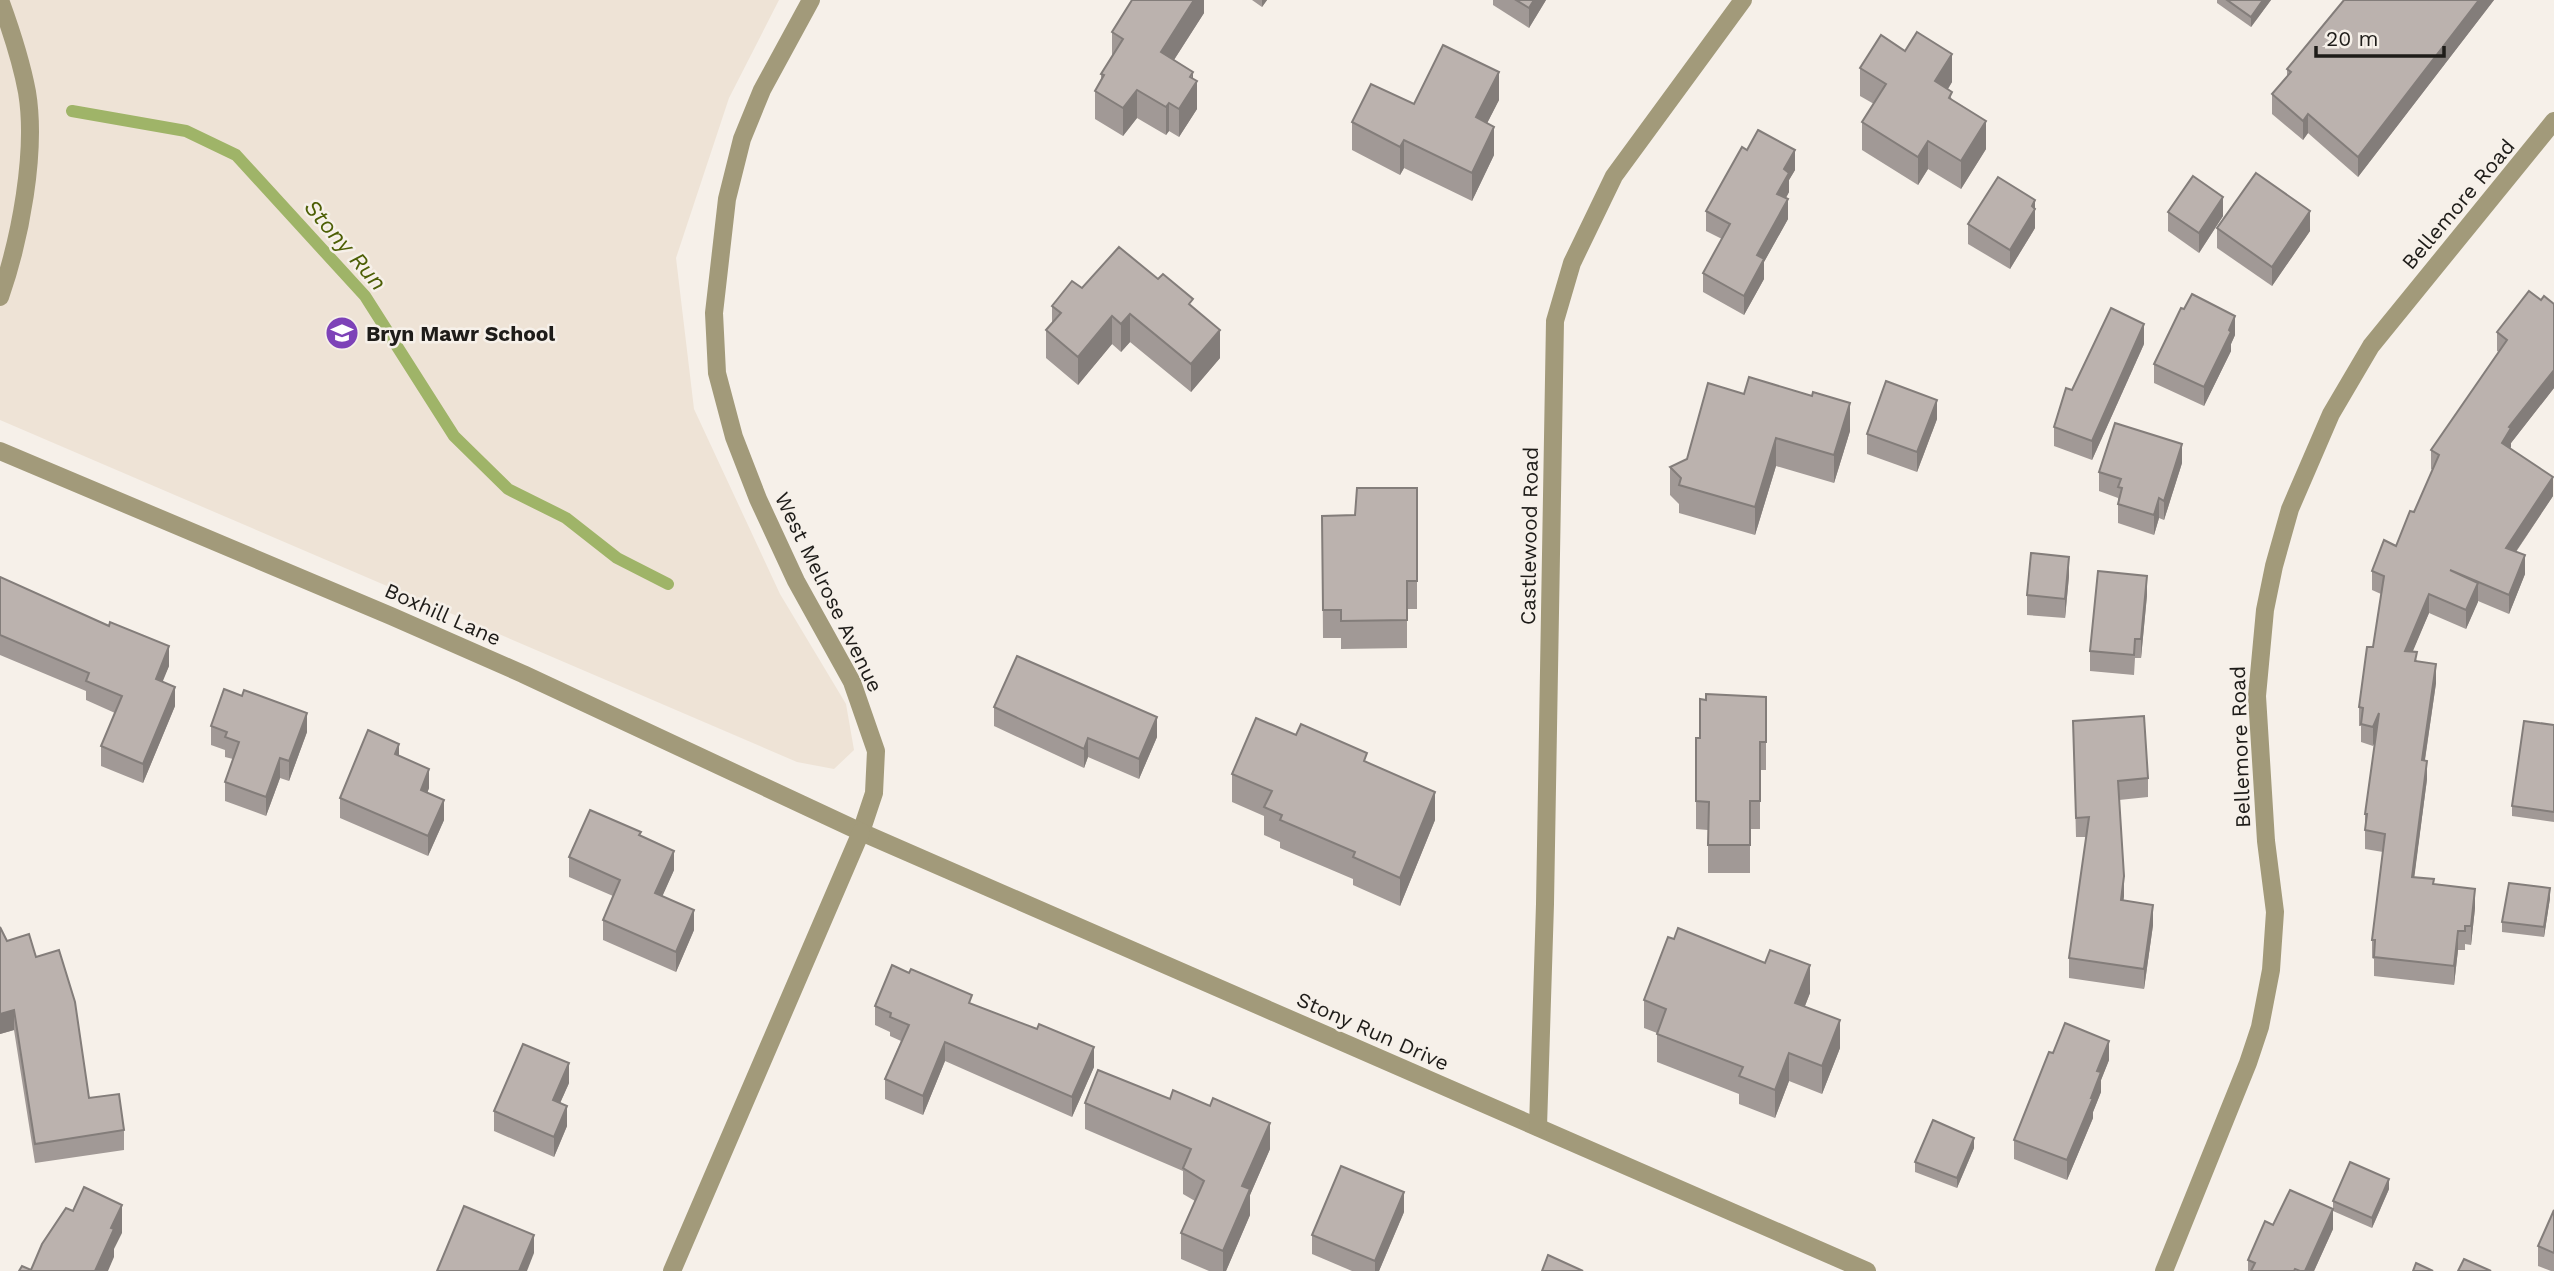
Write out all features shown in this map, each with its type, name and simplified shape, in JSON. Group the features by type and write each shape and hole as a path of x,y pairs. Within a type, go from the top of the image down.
{"street":[{"path":"0,0 16,44 27,95 29,153 19,224 0,298"},
{"name":"West Melrose Avenue","path":"672,1271 861,832 874,793 876,751 852,682 796,582 758,499 734,436 717,373 714,313 727,199 742,139 762,90 811,0"},
{"name":"Castlewood Road","path":"1538,1127 1555,321 1572,263 1614,176 1743,0"},
{"name":"Bellemore Road","path":"2164,1271 2248,1063 2260,1027 2271,970 2275,912 2266,841 2257,696 2265,610 2290,509 2331,414 2371,345 2554,121"},
{"name":"Boxhill Lane","path":"0,451 511,669 861,832"},
{"name":"Stony Run Drive","path":"861,832 1867,1271"}],"shaded area":[{"name":"Bryn Mawr School","path":"0,0 779,0 729,98 676,258 694,409 780,594 846,704 854,750 834,769 797,762 0,420"}],"building":[{"path":"1132,0 1194,0 1161,52 1193,72 1190,77 1197,81 1179,109 1169,103 1166,107 1137,90 1123,108 1095,91 1104,75 1101,74 1123,39 1112,32"},
{"path":"1516,0 1534,0 1529,8"},
{"path":"2227,0 2263,0 2251,17"},
{"path":"2344,0 2479,0 2358,157 2308,114 2303,121 2272,94 2291,72 2287,69"},
{"path":"1917,32 1952,54 1935,81 1952,92 1949,98 1986,121 1961,161 1928,141 1918,157 1862,122 1886,84 1860,68 1881,35 1905,51"},
{"path":"1443,45 1499,72 1476,117 1494,127 1472,173 1404,140 1400,147 1352,122 1371,84 1414,104"},
{"path":"1758,130 1795,150 1784,169 1789,173 1777,194 1788,199 1757,255 1764,259 1744,296 1703,273 1730,224 1706,211 1742,147 1747,150"},
{"path":"2256,173 2310,211 2272,267 2217,228"},
{"path":"2193,176 2223,197 2199,233 2168,212"},
{"path":"1998,177 2035,200 2032,206 2035,209 2010,250 1968,224"},
{"path":"1119,247 1158,279 1163,274 1193,299 1189,304 1220,330 1191,364 1130,314 1121,324 1112,316 1078,357 1046,330 1061,313 1052,306 1072,281 1082,288"},
{"path":"2529,291 2541,300 2544,296 2554,304 2554,370 2509,427 2511,428 2502,443 2553,477 2506,548 2525,555 2509,595 2450,570 2478,583 2466,610 2429,594 2405,651 2417,652 2415,661 2436,664 2422,760 2427,761 2412,877 2434,879 2433,884 2475,889 2471,926 2465,926 2465,931 2458,931 2454,966 2374,957 2375,940 2372,940 2385,834 2365,830 2365,814 2379,713 2373,727 2361,724 2363,708 2359,707 2367,647 2373,647 2384,576 2372,571 2384,540 2396,546 2410,511 2414,512 2439,455 2431,450 2507,340 2497,332"},
{"path":"2192,294 2235,316 2229,330 2231,332 2204,387 2154,364 2181,308 2184,309"},
{"path":"2111,308 2144,324 2092,441 2054,427 2066,388 2072,390"},
{"path":"1749,377 1812,396 1813,392 1850,403 1834,455 1776,438 1755,507 1679,485 1681,478 1670,467 1687,459 1708,383 1744,394"},
{"path":"1886,381 1937,400 1917,452 1867,434"},
{"path":"2115,423 2182,444 2164,501 2159,498 2154,515 2118,504 2121,479 2099,472"},
{"path":"1357,488 1417,488 1417,581 1407,581 1407,620 1341,621 1341,610 1323,610 1322,516 1355,515"},
{"path":"2031,553 2069,557 2065,599 2027,595"},
{"path":"2098,571 2147,576 2141,639 2135,639 2134,655 2090,651"},
{"path":"0,577 109,626 110,622 169,646 156,679 175,687 143,764 101,746 122,696 86,681 89,673 0,635"},
{"path":"1017,656 1157,717 1139,759 1088,738 1084,749 994,707"},
{"path":"224,689 242,696 244,690 307,713 289,761 280,758 266,797 225,782 239,742 225,737 227,732 211,726"},
{"path":"1706,694 1766,697 1766,742 1760,742 1760,801 1750,801 1750,845 1708,845 1709,802 1696,801 1696,738 1700,738 1700,699 1706,700"},
{"path":"2144,716 2148,778 2118,781 2124,876 2121,900 2153,905 2144,969 2069,958 2089,817 2076,818 2073,721"},
{"path":"1256,718 1296,735 1301,724 1367,753 1364,761 1435,792 1400,878 1353,857 1355,852 1280,820 1282,815 1264,807 1272,791 1232,774"},
{"path":"2524,721 2554,725 2554,812 2512,806"},
{"path":"368,730 399,744 395,754 429,769 421,790 444,800 428,836 340,798"},
{"path":"590,810 641,832 639,835 674,851 655,893 694,910 676,952 603,920 620,880 569,857"},
{"path":"2509,883 2550,888 2544,927 2502,922"},
{"path":"0,927 7,941 29,934 36,957 59,950 75,1002 89,1098 119,1094 124,1130 35,1144 14,1010 0,1014"},
{"path":"1678,928 1765,963 1770,950 1810,965 1795,1003 1840,1020 1822,1066 1789,1053 1775,1090 1739,1076 1743,1067 1657,1034 1666,1009 1644,1000 1668,937 1674,939"},
{"path":"892,965 909,973 911,969 972,995 969,1003 1037,1029 1039,1024 1094,1047 1072,1097 945,1042 923,1096 885,1079 909,1025 890,1017 891,1013 875,1006"},
{"path":"2065,1023 2109,1041 2097,1071 2101,1072 2093,1098 2067,1160 2014,1140 2049,1052 2053,1053"},
{"path":"523,1044 569,1063 553,1100 567,1106 554,1137 494,1111"},
{"path":"1098,1070 1170,1099 1173,1090 1210,1106 1213,1098 1270,1123 1242,1186 1250,1189 1223,1251 1181,1233 1204,1181 1183,1168 1191,1149 1085,1103"},
{"path":"1933,1120 1974,1138 1957,1178 1915,1162"},
{"path":"2350,1162 2389,1179 2372,1218 2333,1201"},
{"path":"1341,1166 1404,1192 1375,1261 1312,1235"},
{"path":"84,1187 122,1205 95,1271 19,1271 22,1266 31,1270 42,1244 66,1208 73,1211"},
{"path":"2290,1190 2333,1209 2305,1271 2251,1271 2255,1263 2248,1260 2265,1221 2273,1225"},
{"path":"464,1206 534,1235 519,1271 437,1271"},
{"path":"2554,1210 2554,1253 2538,1246"},
{"path":"1548,1255 1583,1271 1542,1271"},
{"path":"2464,1259 2491,1271 2458,1271"},
{"path":"2416,1263 2433,1271 2413,1271"}],"waterway":[{"name":"Stony Run","path":"72,111 186,131 236,155 365,296 454,436 508,489 566,518 617,558 668,584"}],"place":[{"name":"Bryn Mawr School","path":"342,333"}]}
